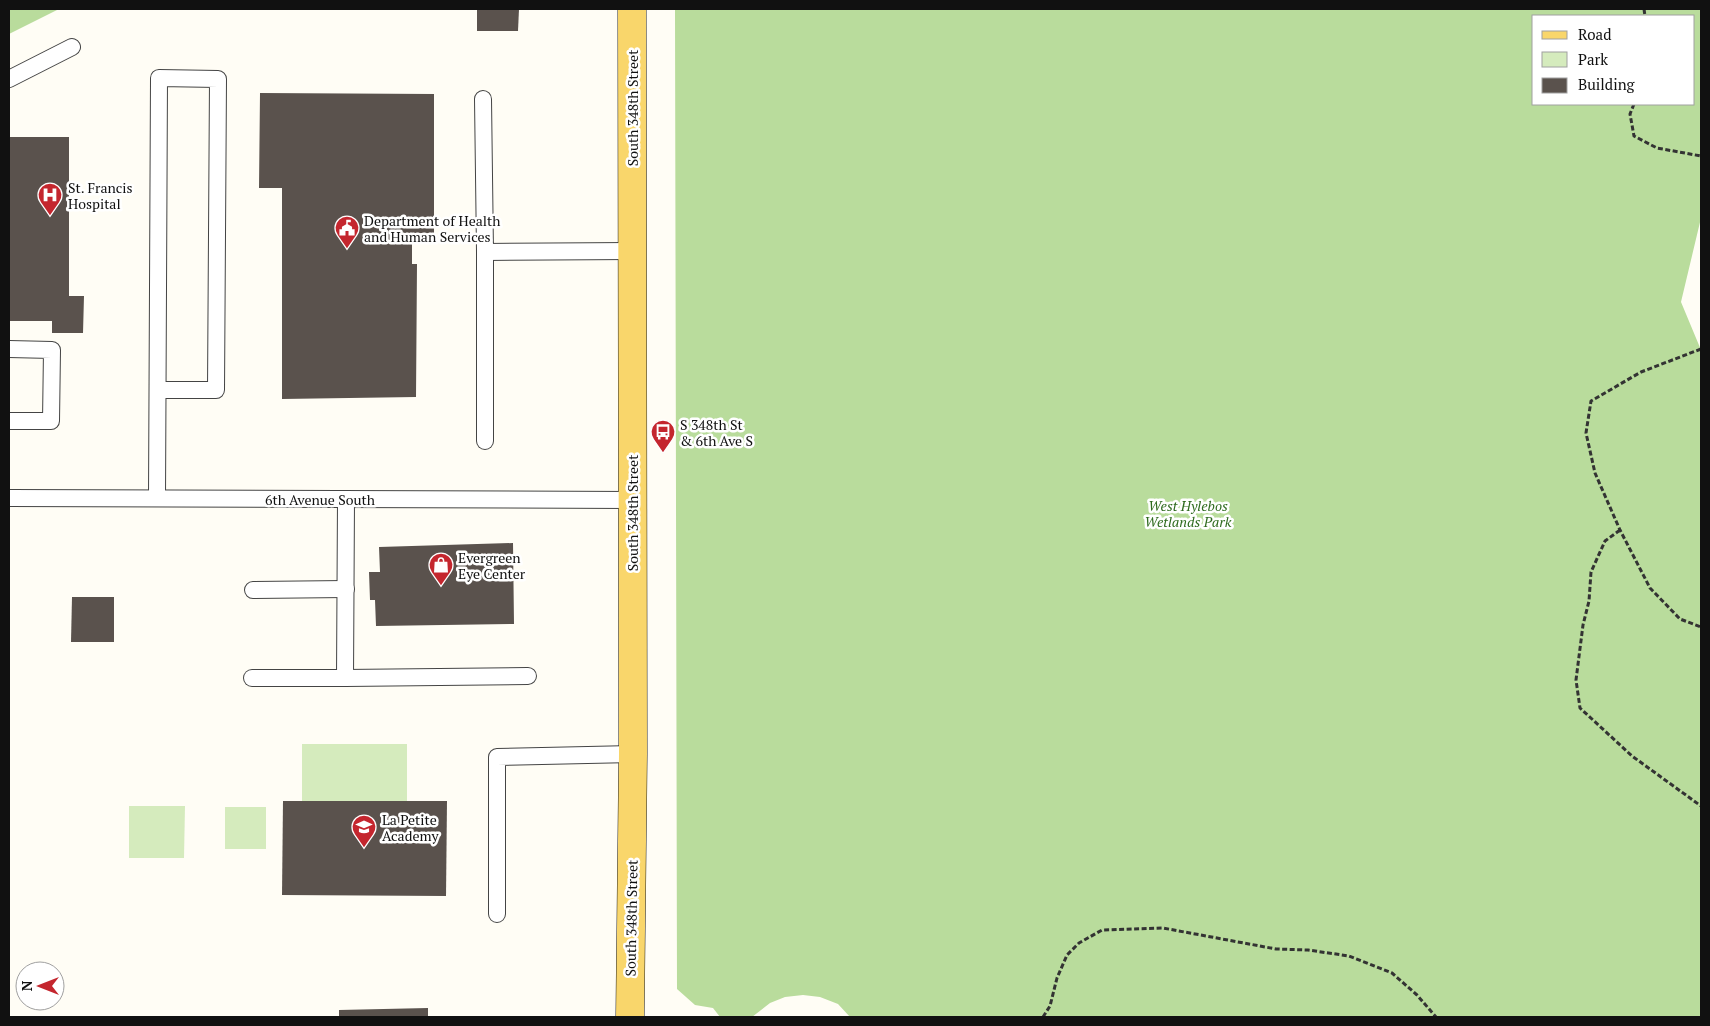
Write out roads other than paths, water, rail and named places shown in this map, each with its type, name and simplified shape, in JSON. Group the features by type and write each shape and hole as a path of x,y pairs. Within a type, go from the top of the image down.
{"main road":[{"name":"South 348th Street","path":"630,1017 633,754 632,9"}],"lane":[{"path":"9,79 72,47"},
{"path":"157,498 159,78 218,79 216,390 158,390"},
{"path":"483,99 485,441"},
{"path":"485,252 632,251"},
{"path":"9,348 52,350 51,421 9,421"},
{"name":"6th Avenue South","path":"9,498 632,500"},
{"path":"345,678 346,499"},
{"path":"253,590 346,589"},
{"path":"252,678 528,676"},
{"path":"497,914 497,757 633,754"}],"place":[{"name":"St. Francis Hospital","path":"50,216"},
{"name":"Department of Health and Human Services","path":"347,249"},
{"name":"S 348th St & 6th Ave S","path":"663,453"},
{"name":"Evergreen Eye Center","path":"441,586"},
{"name":"La Petite Academy","path":"364,848"}],"park label":[{"name":"West Hylebos Wetlands Park","path":"1188,514"}]}
